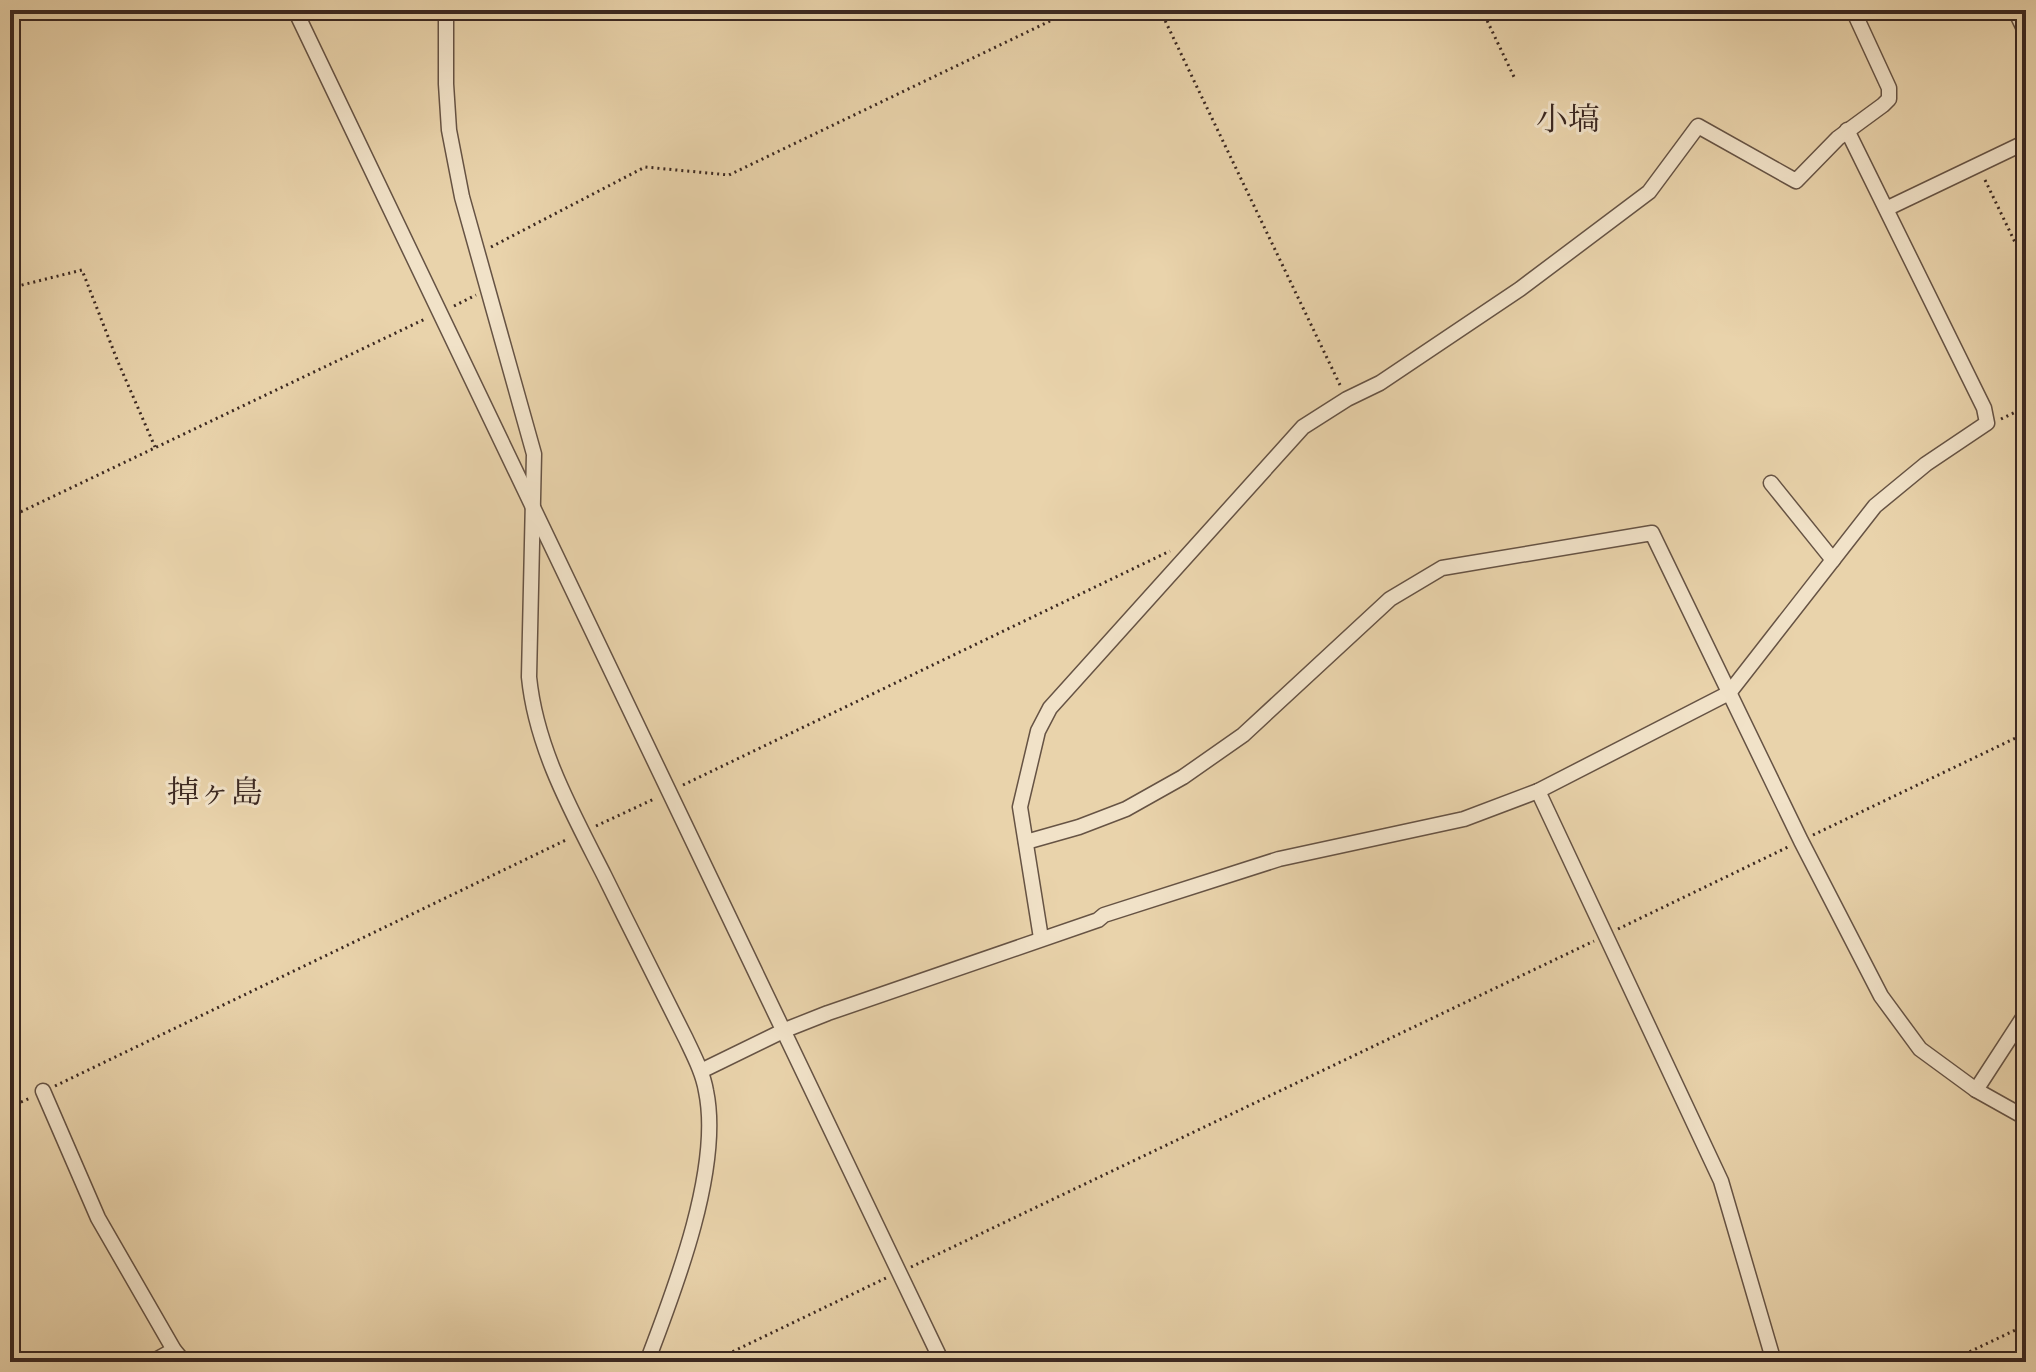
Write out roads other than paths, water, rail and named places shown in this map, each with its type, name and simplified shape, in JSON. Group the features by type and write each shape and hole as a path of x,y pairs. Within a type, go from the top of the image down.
{"street":[{"path":"295,10 942,1362"},
{"path":"446,10 449,130 462,197 534,454 531,703 539,736 582,832 701,1071 709,1113 709,1141 703,1178 688,1242 647,1362"},
{"path":"1041,938 1020,807 1038,731 1050,708 1303,427 1347,399 1380,383 1520,289 1649,192 1698,126 1796,181 1847,130 1889,99 1889,88 1853,10"},
{"path":"2015,10 2026,33"},
{"path":"701,1071 785,1030 1098,920 1104,915 1279,859 1464,819 1538,791 1729,693 1883,498 1926,464 1987,423 1984,408 1847,130"},
{"path":"1888,208 2026,142"},
{"path":"1771,483 1833,560"},
{"path":"1026,842 1126,809 1183,777 1243,735 1390,599 1442,568 1652,533 1801,841 1881,996 1920,1049 1976,1090 2026,1118"},
{"path":"1538,791 1721,1181 1774,1362"},
{"path":"1976,1090 2026,1013"},
{"path":"43,1091 98,1218 179,1356 152,1362"}],"district":[{"name":"小塙","path":"1568,121"},
{"name":"掉ヶ島","path":"215,794"}]}
